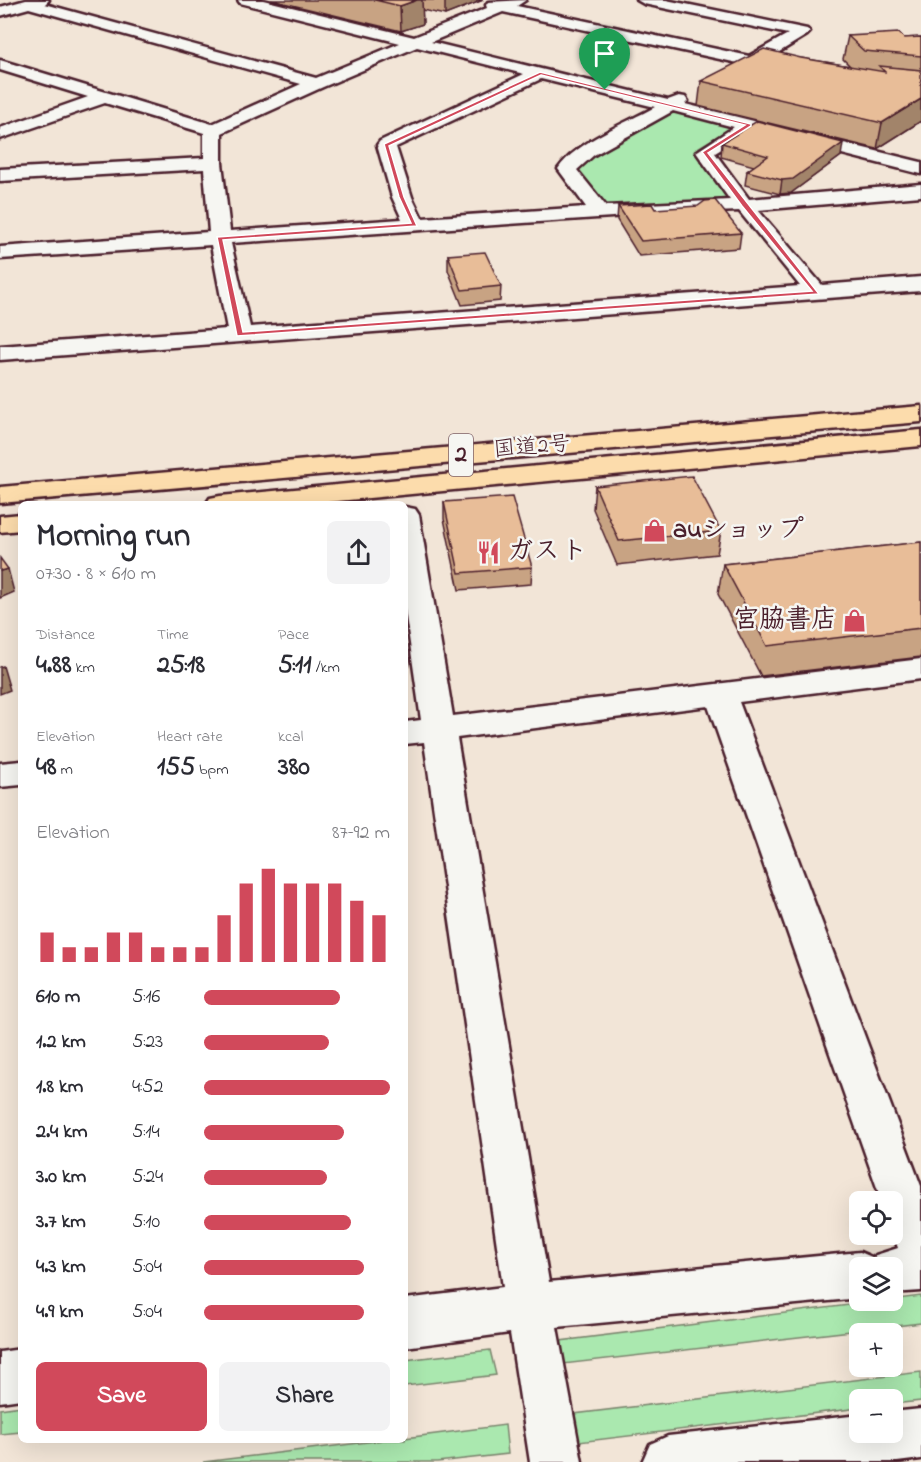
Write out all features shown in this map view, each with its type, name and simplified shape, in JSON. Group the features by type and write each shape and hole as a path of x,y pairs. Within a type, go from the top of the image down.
{"highway":[{"name":"国道2号","path":"0,495 921,414"},
{"name":"国道2号","path":"408,501 921,438"},
{"path":"0,524 18,522"}],"street":[{"path":"245,0 921,168"},
{"path":"471,0 510,4 801,73"},
{"path":"644,0 802,32 732,73"},
{"path":"0,12 36,2 317,83"},
{"path":"5,70 213,130 317,83 510,4"},
{"path":"434,19 457,25"},
{"path":"415,225 402,197 386,146 540,73"},
{"path":"601,213 567,169 588,151 690,95"},
{"path":"0,134 105,97"},
{"path":"749,125 705,152 744,205 817,292"},
{"path":"213,130 213,164 220,238 240,335"},
{"path":"0,175 213,164"},
{"path":"0,253 744,205 921,190"},
{"path":"0,353 921,284"},
{"path":"408,560 423,732 556,1462"},
{"path":"423,732 921,669"},
{"path":"720,695 921,1248"},
{"path":"0,775 18,773"},
{"path":"903,1270 921,1269"},
{"path":"408,1323 528,1306 849,1276"},
{"path":"0,1377 18,1374"},
{"path":"668,1462 921,1434"}],"green space":[{"path":"672,112 733,127 696,149 696,154 730,201 604,206 576,170 589,157"},
{"path":"921,1296 921,1323 903,1325 903,1323 849,1323 849,1331 563,1364 560,1341 849,1305 849,1311 903,1311 903,1298"},
{"path":"490,1350 496,1375 408,1386 408,1360"},
{"path":"921,1372 921,1401 903,1403 903,1389 849,1389 849,1409 579,1442 574,1414 880,1377 903,1377 903,1374"},
{"path":"18,1406 18,1432 0,1434 0,1409"},
{"path":"505,1425 508,1454 437,1462 203,1462 359,1443 408,1443 408,1438"}],"building":[{"path":"375,0 417,0 400,6"},
{"path":"899,33 904,38 921,37 921,56 864,51 848,36"},
{"path":"764,49 801,58 885,72 879,66 921,70 921,99 882,123 701,81"},
{"path":"757,121 843,143 793,179 782,180 747,171 768,156 722,143"},
{"path":"715,200 741,233 641,241 618,206 652,204 655,209 698,206 705,201"},
{"path":"485,252 501,286 462,290 448,255"},
{"path":"692,476 721,531 619,541 595,486"},
{"path":"512,497 532,567 459,573 444,502"},
{"path":"921,542 921,628 767,646 723,564"},
{"path":"0,558 8,569 0,571"}],"place":[{"name":"auショップ","path":"655,531"},
{"name":"ガスト","path":"489,552"},
{"name":"宮脇書店","path":"855,621"}],"route":[{"path":"540,73 605,90 749,125 705,152 744,205 817,292 240,335 220,238 415,225 402,197 392,158 386,146 540,73"}]}
